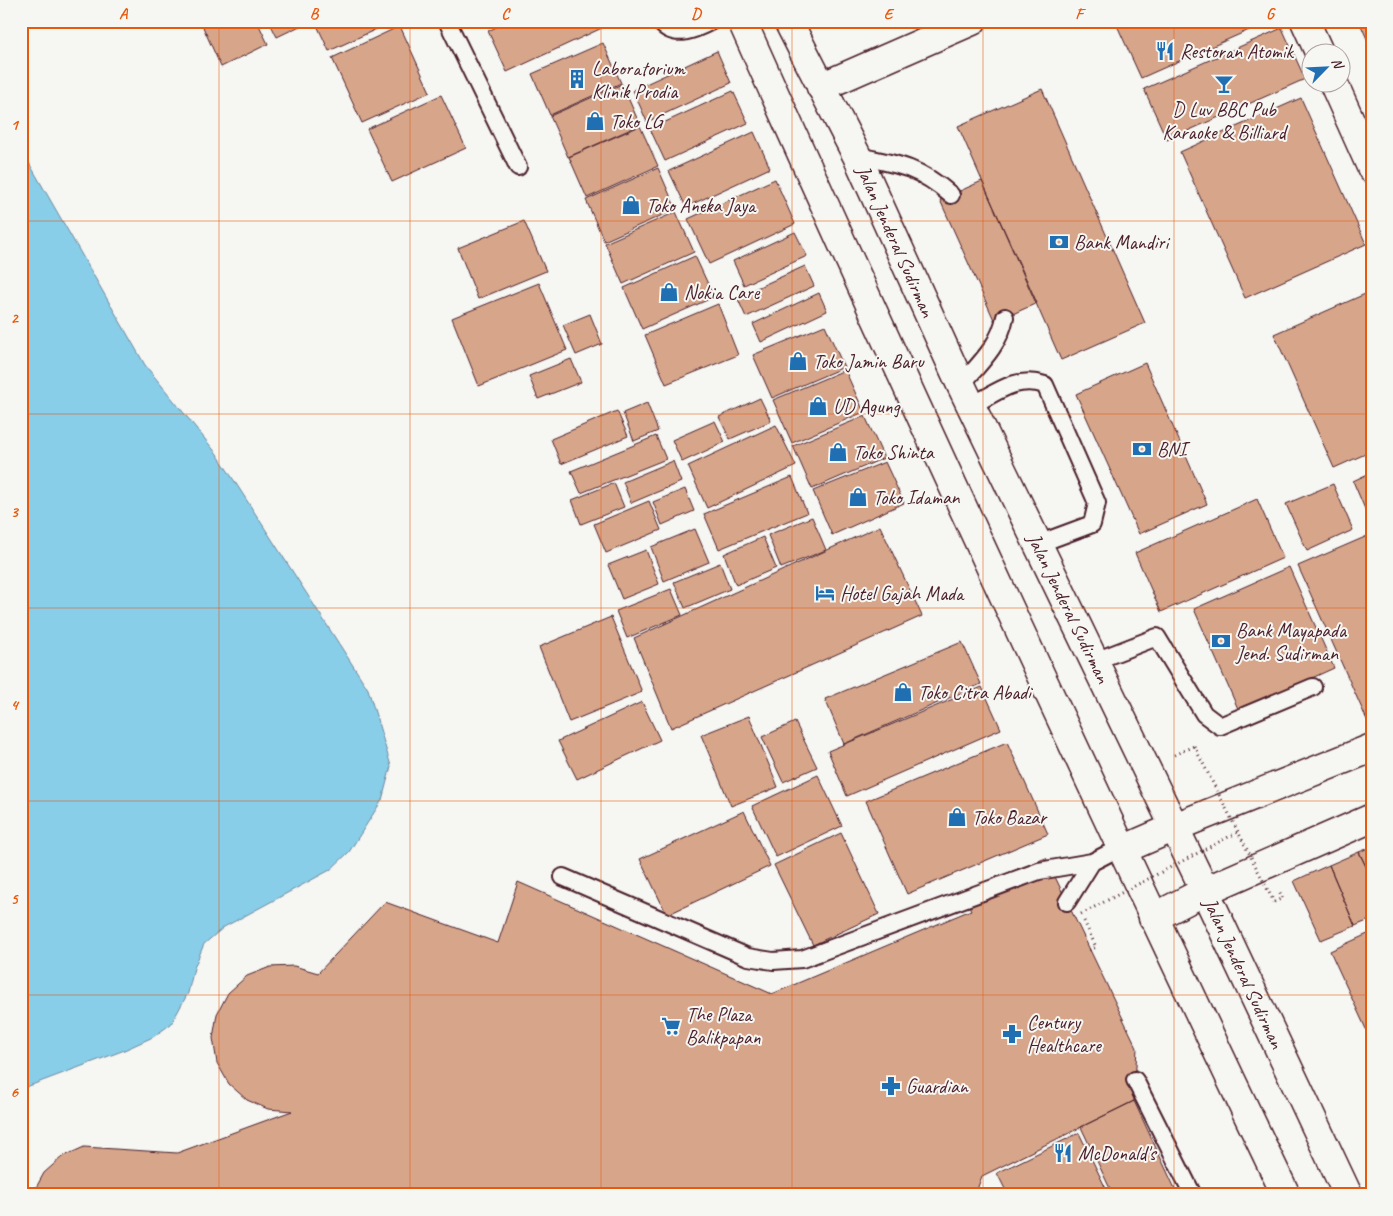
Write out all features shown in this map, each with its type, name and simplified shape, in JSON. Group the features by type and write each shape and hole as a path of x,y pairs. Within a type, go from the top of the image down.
{"main road":[{"path":"742,21 892,354 1121,849 1286,1195"},
{"name":"Jalan Jenderal Sudirman","path":"788,21 857,156 966,395 1205,891 1348,1195"},
{"path":"821,87 972,21"},
{"path":"1305,21 1314,42"},
{"path":"1337,92 1372,169"},
{"path":"1121,849 1372,748"},
{"path":"1153,918 1205,891 1372,818"}],"lane":[{"path":"447,21 518,167"},
{"path":"659,21 662,26 679,33 696,30 712,21"},
{"path":"857,156 899,165 920,172 952,195"},
{"path":"966,395 1002,332 1005,317"},
{"path":"966,395 1018,381 1033,381 1045,385 1097,503 1092,524 1038,544"},
{"path":"1094,662 1157,637 1204,714 1220,726 1313,687"},
{"path":"563,877 748,957 774,961 802,959 1039,871 1092,862 1121,849"},
{"path":"1067,902 1092,862"},
{"path":"1135,1080 1193,1195"}],"path":[{"path":"1173,755 1194,746 1274,902"},
{"path":"1086,952 1096,947 1081,914 1238,832"}],"water":[{"path":"21,149 145,365 217,454 368,689 391,766 382,800 349,852 330,870 224,927 204,944 194,968 188,993 171,1024 153,1037 122,1051 21,1089"}],"building":[{"path":"214,21 257,21 268,44 221,67 203,27"},
{"path":"269,21 303,21 304,24 277,37"},
{"path":"315,21 394,21 329,51"},
{"path":"509,21 617,21 507,72 488,31"},
{"name":"Restoran Atomik","path":"1115,21 1264,21 1265,23 1141,78"},
{"path":"1359,21 1372,21 1372,50"},
{"path":"400,26 430,92 362,123 332,58"},
{"name":"D Luv BBC Pub Karaoke & Billiard","path":"1282,28 1300,68 1300,81 1167,140 1144,89"},
{"name":"Laboratorium Klinik Prodia","path":"603,43 621,83 550,115 532,74"},
{"path":"717,51 731,83 647,122 633,90"},
{"name":"Toko LG","path":"622,84 640,125 568,157 550,116"},
{"name":"Bank Mandiri","path":"1042,89 1145,323 1061,360 958,126"},
{"path":"733,91 748,123 665,161 650,129"},
{"path":"441,95 466,148 392,182 367,129"},
{"path":"1301,98 1366,244 1245,298 1180,152"},
{"path":"640,126 658,166 587,198 569,157"},
{"path":"754,132 770,168 686,207 669,171"},
{"name":"Toko Aneka Jaya","path":"658,168 676,209 604,241 586,200"},
{"path":"775,179 795,224 709,264 688,219"},
{"path":"982,181 1037,303 995,322 940,200"},
{"path":"676,212 694,252 623,284 605,243"},
{"path":"524,221 546,271 478,299 458,248"},
{"path":"795,232 807,256 744,285 733,261"},
{"name":"Nokia Care","path":"695,256 714,297 642,329 624,288"},
{"path":"805,266 814,286 746,317 737,297"},
{"path":"539,283 567,350 479,386 452,318"},
{"path":"1372,291 1372,451 1334,468 1274,334"},
{"path":"819,293 827,311 761,342 753,324"},
{"path":"718,304 738,355 666,384 645,335"},
{"path":"590,314 602,344 576,355 563,325"},
{"name":"Toko Jamin Baru","path":"825,325 844,367 772,398 753,355"},
{"path":"571,359 581,382 538,399 529,376"},
{"name":"BNI","path":"1145,363 1207,504 1139,534 1076,394"},
{"name":"UD Agung","path":"845,370 864,412 792,443 773,400"},
{"path":"760,398 771,421 730,439 719,417"},
{"path":"647,403 658,431 634,441 623,413"},
{"path":"617,411 628,436 561,464 551,439"},
{"name":"Toko Shinta","path":"865,416 884,458 812,489 793,446"},
{"path":"715,421 725,442 682,462 672,440"},
{"path":"776,425 796,466 707,508 688,466"},
{"path":"656,436 666,459 581,493 571,471"},
{"path":"673,461 681,482 631,503 623,482"},
{"name":"Toko Idaman","path":"885,462 904,503 832,535 813,491"},
{"path":"1372,472 1372,522 1371,523 1353,481"},
{"path":"792,477 807,513 719,549 704,514"},
{"path":"614,483 624,507 581,524 572,500"},
{"path":"1333,484 1353,530 1307,551 1286,504"},
{"path":"685,489 694,511 662,525 653,502"},
{"path":"1257,499 1283,558 1161,612 1135,553"},
{"path":"649,501 661,530 606,553 594,524"},
{"path":"812,517 826,550 781,568 768,535"},
{"path":"880,526 922,616 671,728 634,638"},
{"path":"695,529 709,562 664,581 651,547"},
{"path":"1372,534 1372,718 1367,720 1298,566"},
{"path":"763,537 776,568 736,585 724,554"},
{"path":"646,550 659,584 622,599 608,565"},
{"path":"720,563 730,589 685,608 674,582"},
{"path":"1289,567 1334,668 1239,711 1194,609"},
{"path":"671,589 682,615 627,638 616,611"},
{"path":"611,617 642,692 569,722 539,647"},
{"name":"Toko Citra Abadi","path":"962,642 981,684 844,744 825,699"},
{"path":"982,687 1001,729 847,796 828,751"},
{"path":"642,702 660,740 577,779 558,741"},
{"path":"749,716 778,787 731,806 701,735"},
{"path":"795,722 817,767 783,782 762,737"},
{"name":"Toko Bazar","path":"1007,742 1048,834 907,894 866,801"},
{"path":"818,775 842,826 776,857 752,806"},
{"path":"744,811 770,866 667,915 640,859"},
{"path":"841,833 879,914 813,945 774,865"},
{"path":"1372,847 1372,879 1359,852"},
{"path":"1359,852 1372,879 1372,919 1355,926 1329,865"},
{"name":"The Plaza Balikpapan","path":"1046,858 1137,1048 1134,1101 982,1176 975,1195 32,1195 44,1173 62,1157 84,1147 177,1153 292,1111 268,1109 247,1100 229,1084 217,1063 213,1038 217,1014 228,993 247,976 270,967 294,966 318,973 385,902 498,943 518,882 772,994 971,910 962,891"},
{"path":"1329,865 1355,926 1321,940 1294,881"},
{"path":"1372,932 1372,1042 1330,951"},
{"path":"1134,1101 1178,1195 1113,1195 1081,1127"},
{"name":"McDonald's","path":"1079,1133 1109,1195 1008,1195 997,1173"}],"place":[{"name":"Restoran Atomik","path":"1165,51"},
{"name":"Laboratorium Klinik Prodia","path":"577,79"},
{"name":"D Luv BBC Pub Karaoke & Billiard","path":"1224,84"},
{"name":"Toko LG","path":"595,121"},
{"name":"Toko Aneka Jaya","path":"631,205"},
{"name":"Bank Mandiri","path":"1059,242"},
{"name":"Nokia Care","path":"669,292"},
{"name":"Toko Jamin Baru","path":"798,361"},
{"name":"UD Agung","path":"818,406"},
{"name":"BNI","path":"1142,449"},
{"name":"Toko Shinta","path":"838,452"},
{"name":"Toko Idaman","path":"858,497"},
{"name":"Hotel Gajah Mada","path":"825,593"},
{"name":"Bank Mayapada Jend. Sudirman","path":"1221,641"},
{"name":"Toko Citra Abadi","path":"903,692"},
{"name":"Toko Bazar","path":"957,817"},
{"name":"The Plaza Balikpapan","path":"671,1026"},
{"name":"Century Healthcare","path":"1012,1034"},
{"name":"Guardian","path":"891,1086"},
{"name":"McDonald's","path":"1063,1153"}]}
